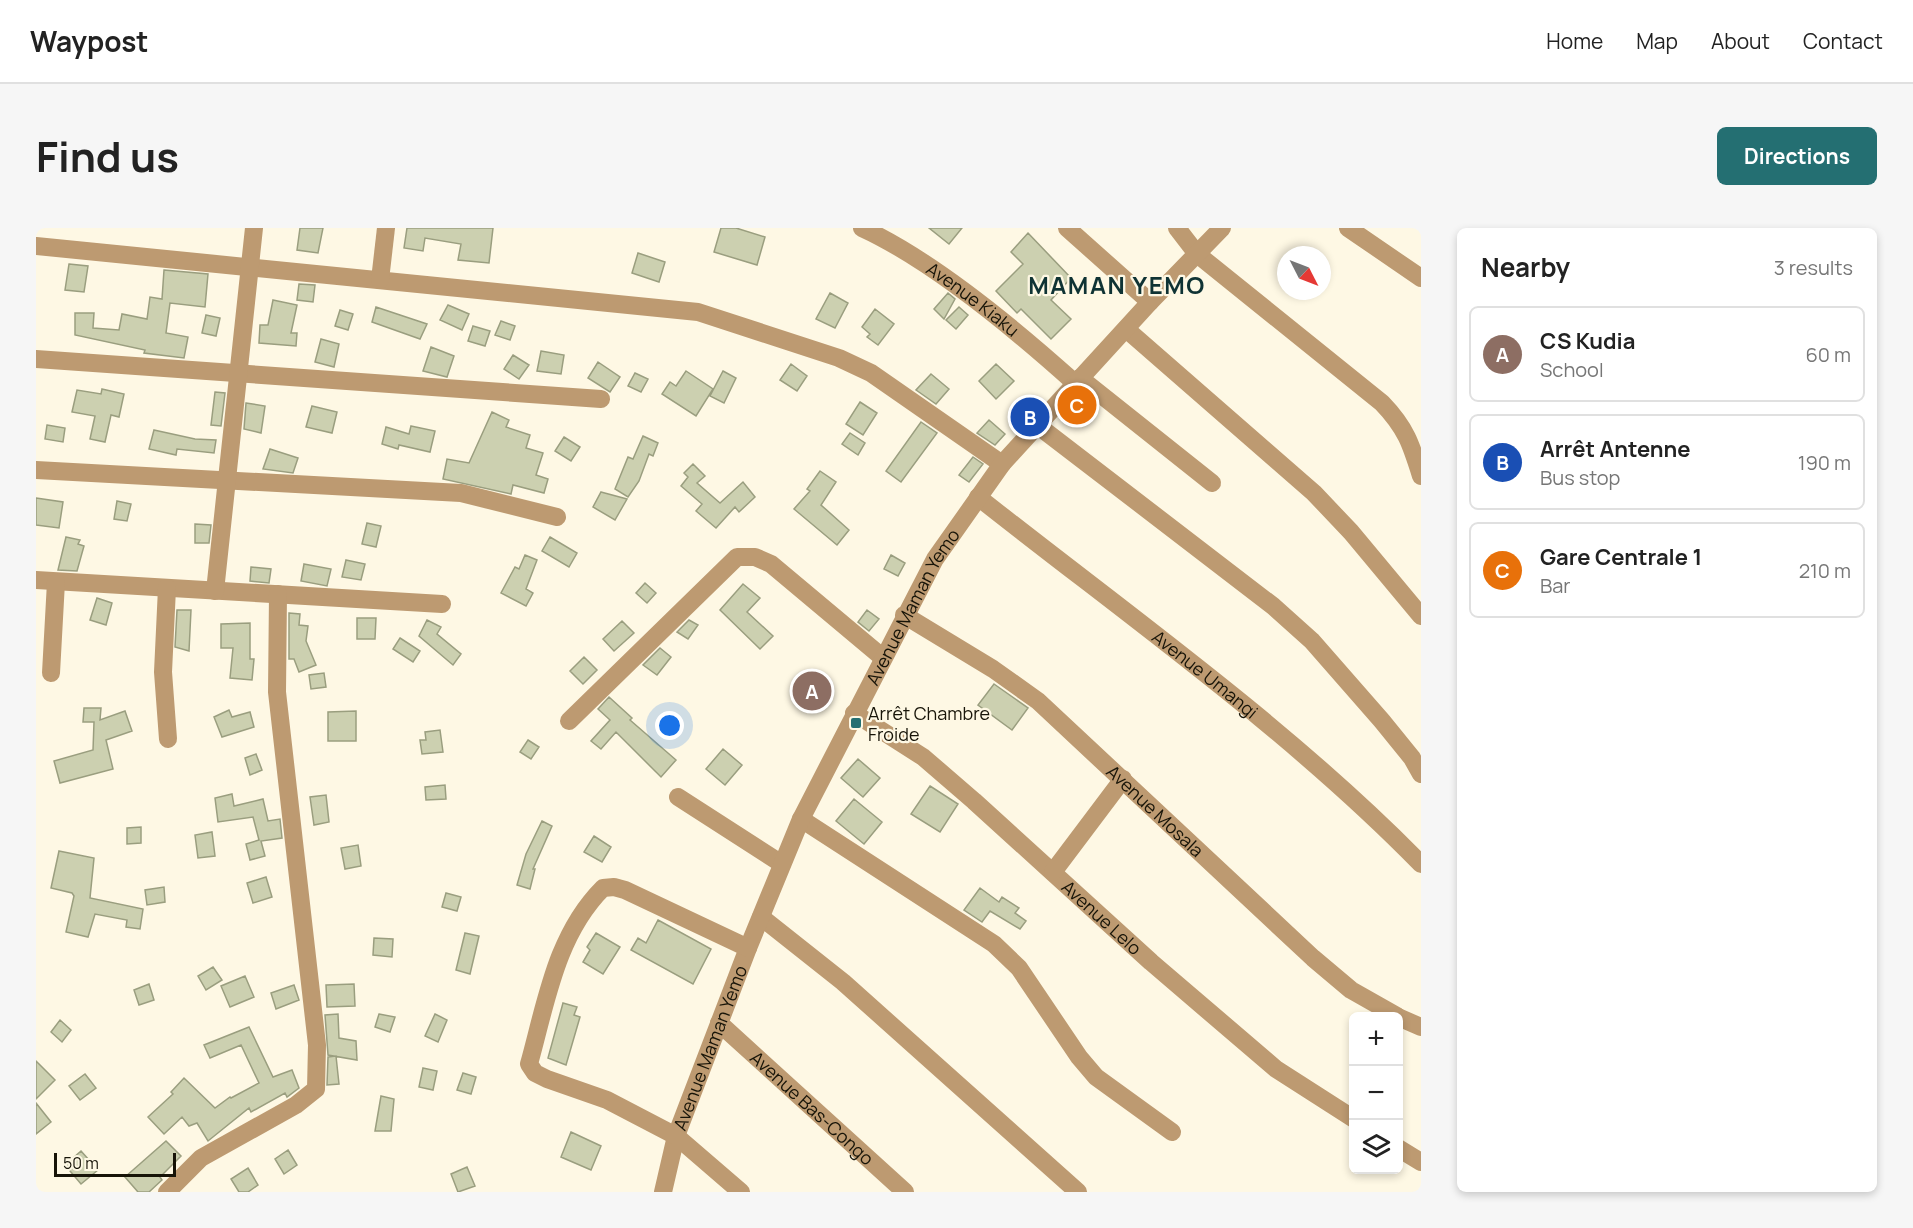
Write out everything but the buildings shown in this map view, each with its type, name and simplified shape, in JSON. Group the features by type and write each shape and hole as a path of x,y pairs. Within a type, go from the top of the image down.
{"street":[{"path":"215,591 252,268 254,228"},
{"path":"380,280 386,228"},
{"name":"Avenue Kiaku","path":"862,228 929,268 1212,483"},
{"path":"1067,228 1150,302"},
{"path":"1177,228 1197,254 1382,403 1401,422 1409,437 1421,476"},
{"name":"Avenue Maman Yemo","path":"663,1192 676,1136 748,948 801,819 882,657 935,560 1002,464 1077,380 1222,228"},
{"path":"1348,228 1421,278"},
{"path":"36,246 698,312 838,358 871,373 1002,464"},
{"path":"1126,329 1314,493 1351,532 1421,616"},
{"path":"36,359 601,399"},
{"path":"1036,425 1273,606 1312,641 1383,721 1412,758 1421,774"},
{"path":"36,470 461,492 557,517"},
{"name":"Avenue Umangi","path":"978,497 1296,746 1421,864"},
{"path":"569,721 737,557 755,557 771,564 882,657"},
{"path":"36,580 442,604"},
{"path":"51,673 56,582"},
{"path":"167,588 163,672 168,739"},
{"path":"167,1192 201,1158 296,1105 316,1089 317,1045 277,692 278,594"},
{"name":"Avenue Mosala","path":"904,615 993,669 1038,701 1313,958 1351,990 1389,1012"},
{"name":"Avenue Lelo","path":"854,713 923,757 1276,1069 1349,1116"},
{"path":"1053,873 1123,779"},
{"path":"678,797 782,864"},
{"path":"801,819 994,944 1019,968 1079,1057 1096,1077 1172,1132"},
{"path":"741,1192 676,1136 607,1100 547,1079 535,1073 529,1064 558,956 590,901 603,888 614,887 748,948"},
{"path":"761,917 843,982 1078,1192"},
{"name":"Avenue Mosala","path":"1403,1019 1421,1027"},
{"name":"Avenue Bas-Congo","path":"719,1023 905,1192"},
{"path":"1403,1151 1421,1162"}],"place":[{"name":"Gare Centrale 1","path":"1077,405"},
{"name":"Arrêt Antenne","path":"1030,417"},
{"name":"CS Kudia","path":"812,691"},
{"name":"Arrêt Chambre Froide","path":"856,723"}],"district":[{"name":"MAMAN YEMO","path":"1117,284"}]}
